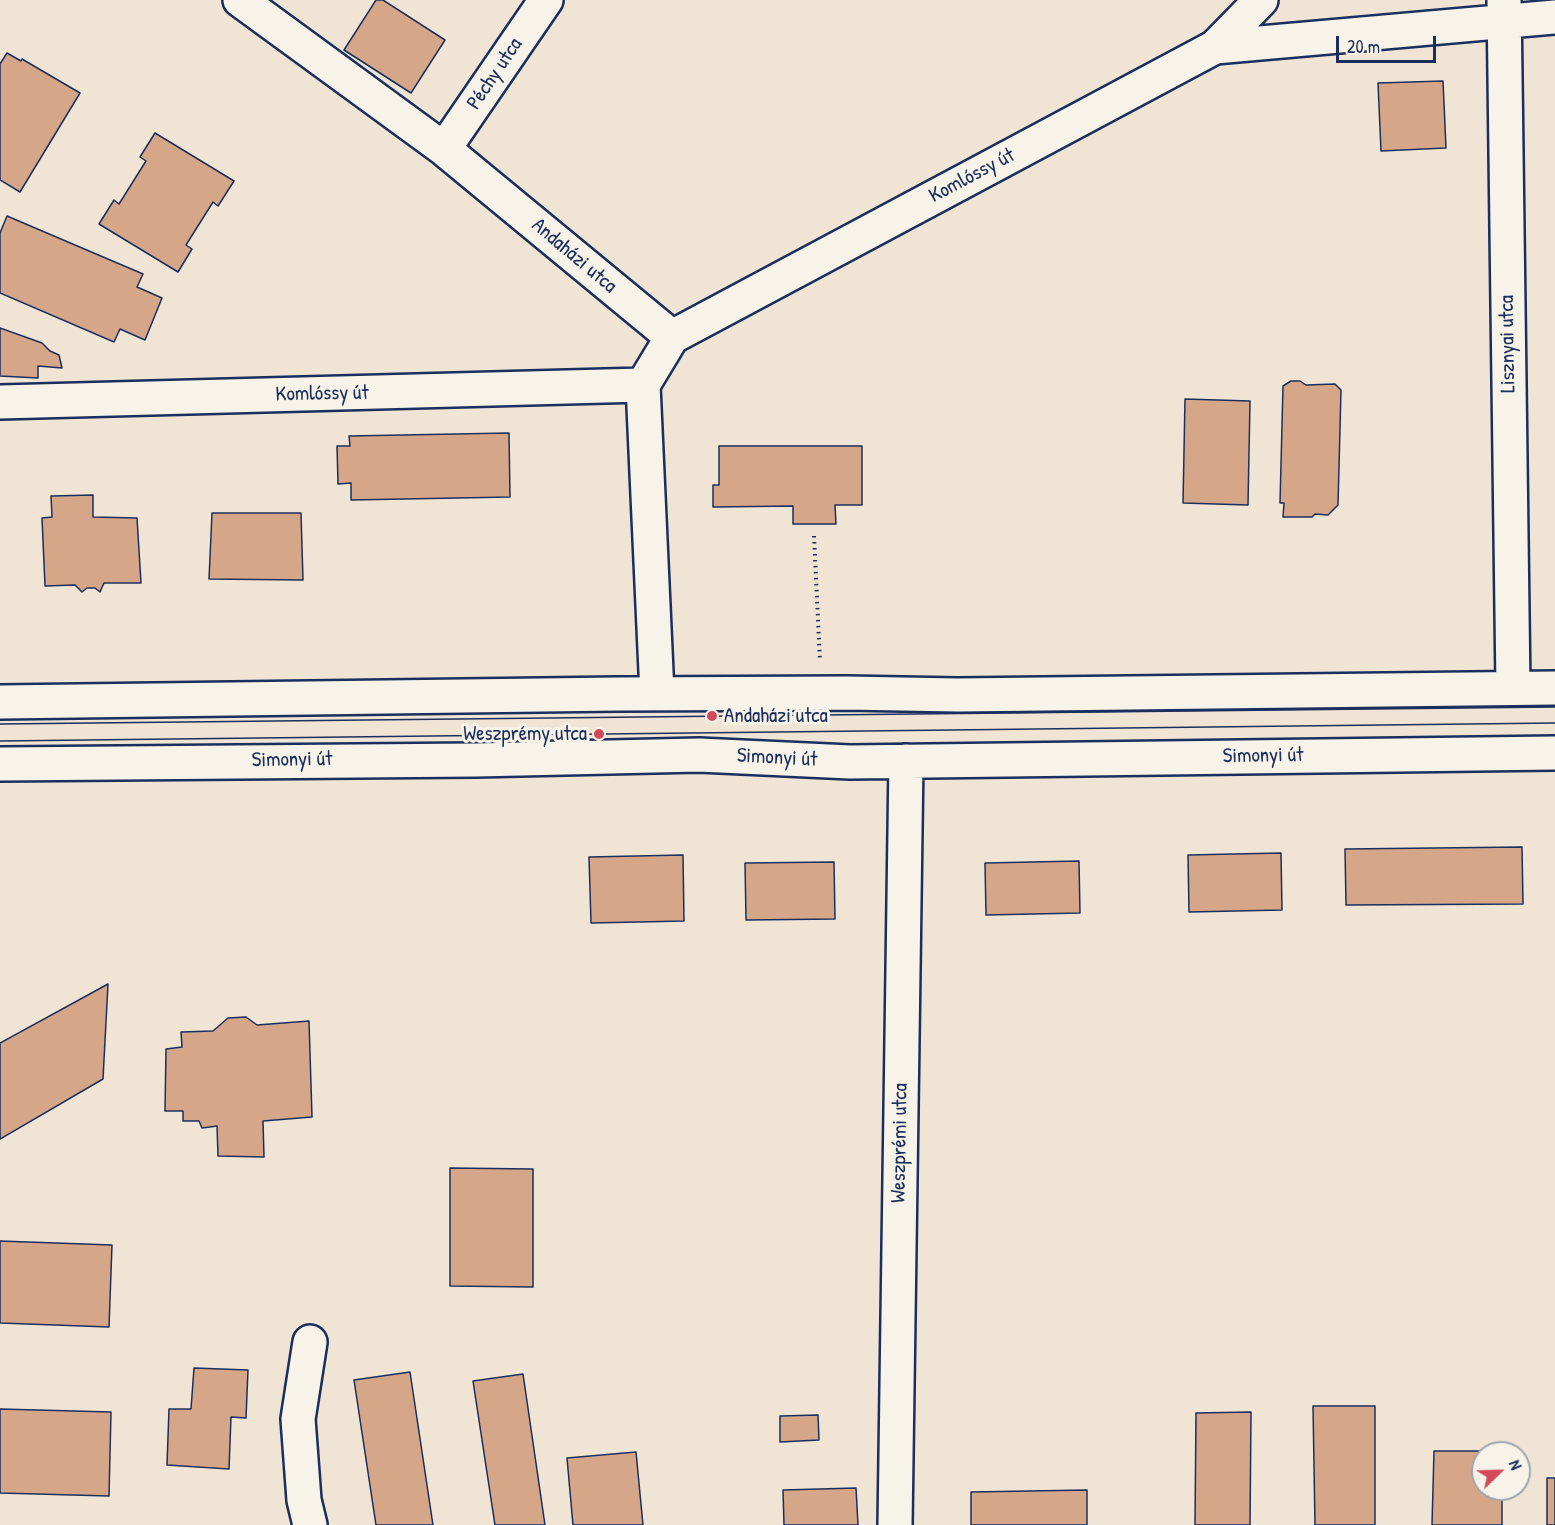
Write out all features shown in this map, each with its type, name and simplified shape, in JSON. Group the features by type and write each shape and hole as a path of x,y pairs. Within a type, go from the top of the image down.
{"street":[{"name":"Andaházi utca","path":"240,0 444,149 672,337"},
{"name":"Péchy utca","path":"444,149 546,0"},
{"name":"Komlóssy út","path":"672,337 1215,47 1261,0"},
{"path":"1215,47 1504,10 1555,17"},
{"name":"Lisznyai utca","path":"1504,10 1513,688"},
{"path":"657,694 644,385 672,337"},
{"name":"Komlóssy út","path":"0,402 644,385"},
{"path":"0,702 657,694 958,695 1555,688"},
{"name":"Simonyi út","path":"0,764 476,760 699,755 850,762 1555,753"},
{"name":"Weszprémi utca","path":"895,1525 906,761"},
{"path":"310,1342 298,1419 304,1500 310,1525"}],"path":[{"path":"814,536 820,656"}],"building":[{"path":"376,0 383,0 445,40 411,93 344,50"},
{"path":"7,53 21,61 22,59 80,93 20,192 0,180 0,64"},
{"path":"1443,81 1446,148 1381,151 1378,83"},
{"path":"155,133 234,181 218,206 213,202 186,245 192,249 178,272 99,224 114,200 119,204 146,161 140,157"},
{"path":"7,216 143,274 137,287 162,298 145,340 120,329 114,342 0,293 0,233"},
{"path":"0,328 42,343 50,351 59,355 62,368 38,366 38,378 0,376"},
{"path":"1291,381 1300,381 1306,385 1335,384 1341,390 1338,505 1328,515 1283,517 1284,503 1280,503 1283,386"},
{"path":"1185,399 1250,401 1248,505 1183,503"},
{"path":"509,433 510,497 351,500 351,483 338,484 337,446 350,446 349,436"},
{"path":"719,446 862,446 862,505 835,505 836,524 793,524 793,506 713,507 713,485 719,485"},
{"path":"93,495 93,517 137,518 141,583 104,583 100,592 95,588 87,588 82,592 75,585 45,586 42,518 52,517 51,496"},
{"path":"212,513 301,513 303,580 209,579"},
{"path":"1522,847 1523,904 1346,905 1345,849"},
{"path":"1281,853 1282,910 1189,912 1188,855"},
{"path":"683,855 684,921 591,923 589,857"},
{"path":"1079,861 1080,913 986,915 985,863"},
{"path":"834,862 835,919 746,920 745,863"},
{"path":"108,984 103,1079 0,1139 0,1043"},
{"path":"246,1017 257,1025 309,1021 312,1117 263,1121 264,1157 218,1156 217,1126 202,1128 199,1121 183,1121 183,1111 165,1111 166,1049 182,1047 181,1032 213,1031 228,1018"},
{"path":"450,1168 533,1169 533,1287 450,1286"},
{"path":"0,1241 112,1245 109,1327 0,1323"},
{"path":"194,1368 248,1370 246,1418 231,1417 229,1469 167,1465 169,1409 191,1409"},
{"path":"410,1372 433,1525 376,1525 354,1380"},
{"path":"523,1374 545,1525 495,1525 473,1381"},
{"path":"1313,1406 1375,1406 1375,1525 1315,1525"},
{"path":"0,1409 111,1412 109,1496 0,1493"},
{"path":"1251,1412 1250,1525 1195,1525 1196,1413"},
{"path":"818,1415 819,1440 780,1442 780,1416"},
{"path":"1434,1451 1471,1451 1471,1501 1502,1501 1502,1525 1432,1525"},
{"path":"636,1452 643,1525 573,1525 567,1458"},
{"path":"1547,1478 1555,1478 1555,1525 1547,1525"},
{"path":"856,1488 858,1525 784,1525 783,1490"},
{"path":"1087,1490 1087,1525 971,1525 971,1492"}],"tram line":[{"path":"0,724 1555,707"},
{"path":"0,741 1555,723"}],"place":[{"name":"Andaházi utca","path":"712,716"},
{"name":"Weszprémy utca","path":"599,734"}]}
